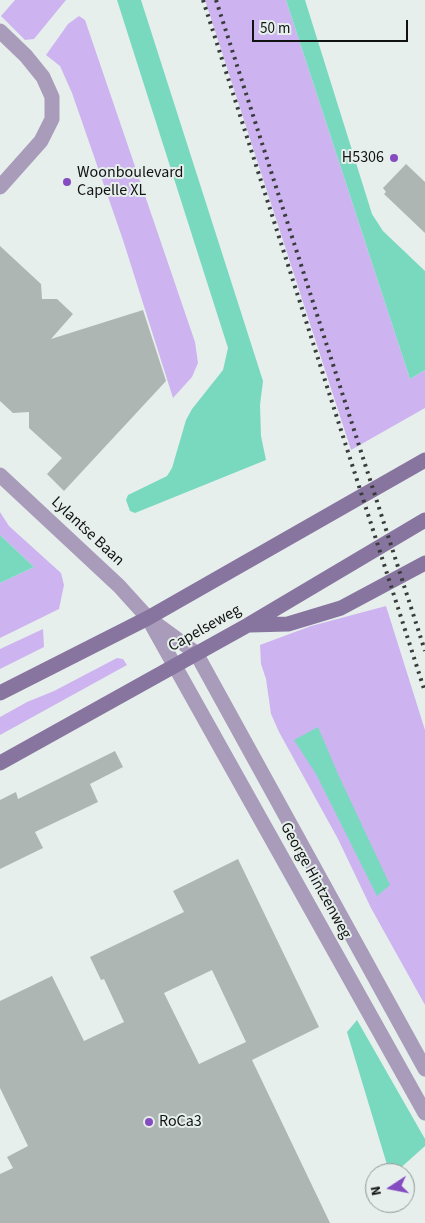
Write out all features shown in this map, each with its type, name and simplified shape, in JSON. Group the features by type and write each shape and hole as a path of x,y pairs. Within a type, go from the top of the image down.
{"main road":[{"path":"0,693 148,618 425,460"},
{"name":"Capelseweg","path":"0,764 248,625 425,520"},
{"path":"248,625 288,624 342,608 425,563"}],"street":[{"path":"0,31 26,56 43,77 52,97 52,119 41,141 0,186"},
{"name":"Lylantse Baan","path":"0,475 119,586 148,618"},
{"path":"148,618 196,653"},
{"name":"George Hintzenweg","path":"148,618 425,1113"},
{"name":"George Hintzenweg","path":"196,653 425,1069"}],"shaded area":[{"path":"15,0 66,0 34,39 25,40 1,16"},
{"path":"117,0 141,0 263,381 260,405 261,436 266,460 135,513 130,511 126,500 128,495 167,476 172,468 186,420 192,409 223,370 228,348"},
{"path":"205,0 286,0 410,379 425,370 425,408 351,450"},
{"path":"286,0 305,0 372,214 383,231 425,271 425,370 410,379"},
{"path":"79,16 85,20 195,342 198,363 192,377 173,398 123,240 72,93 60,66 46,55 68,24"},
{"path":"0,512 9,526 61,573 64,585 59,609 0,638 0,583 34,567 0,535"},
{"path":"0,535 34,567 0,583"},
{"path":"386,606 425,730 425,1005 371,908 338,839 279,732 271,714 266,679 261,664 260,645 311,626"},
{"path":"43,629 44,647 0,669 0,649"},
{"path":"117,658 123,659 127,665 0,735 0,717"},
{"path":"318,727 390,885 377,896 316,774 294,740"},
{"path":"357,1020 425,1139 425,1146 406,1163 386,1163 347,1032"}],"building":[{"path":"406,164 425,182 425,233 384,194 386,192 383,188"},
{"path":"0,246 41,284 42,299 57,299 73,314 51,339 143,310 166,381 64,491 47,474 62,458 29,428 29,412 13,413 0,401"},
{"path":"115,751 123,767 90,784 98,802 35,832 43,848 0,869 0,800 16,792 18,799"},
{"name":"RoCa3","path":"238,859 319,1027 252,1060 330,1223 0,1223 0,1174 13,1168 7,1157 28,1146 0,1088 0,1001 52,976 84,1041 124,1022 104,979 101,980 90,957 184,912 173,891","holes":["212,970 246,1042 199,1064 164,993"]}],"railway":[{"path":"203,0 425,692"},
{"path":"216,0 425,651"}],"place":[{"name":"H5306","path":"394,158"},
{"name":"Woonboulevard Capelle XL","path":"67,182"},
{"name":"RoCa3","path":"149,1122"}]}
